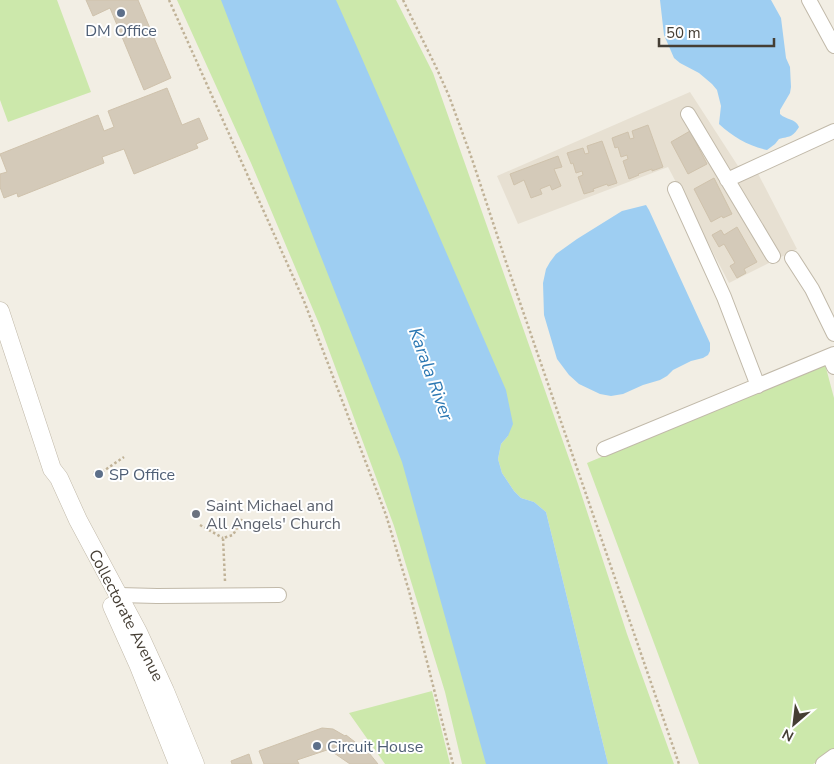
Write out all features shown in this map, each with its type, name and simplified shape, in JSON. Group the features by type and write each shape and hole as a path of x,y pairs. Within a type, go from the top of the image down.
{"street":[{"path":"810,0 834,46"},
{"path":"688,114 773,256"},
{"path":"728,180 834,131"},
{"path":"674,189 724,297 758,386"},
{"path":"792,258 812,289 834,334"},
{"name":"Collectorate Avenue","path":"0,311 52,469 51,480 60,502 74,521 113,595 138,632 195,764"},
{"path":"604,449 758,386 832,359"},
{"path":"113,595 279,595"},
{"name":"Collectorate Avenue","path":"113,595 178,764"},
{"path":"823,764 834,756"}],"path":[{"path":"169,0 304,301 386,515 453,764"},
{"path":"403,0 449,96 680,764"},
{"path":"102,472 124,457"},
{"path":"200,525 223,538 233,535 242,519"},
{"path":"223,538 226,596"}],"shaded area":[{"path":"690,92 738,166 752,162 797,249 729,283 668,167 518,224 497,176"}],"green space":[{"path":"0,0 57,0 91,92 8,122 0,100"},
{"path":"177,0 239,0 322,214 508,764 462,764 445,692 394,526 320,326 251,163"},
{"path":"332,0 396,0 433,73 578,484 627,634 674,764 608,764 546,512 534,502 521,498 502,473 498,459 501,444 508,436"},
{"path":"825,364 834,398 834,750 813,764 699,764 587,463"},
{"path":"432,691 450,764 385,764 349,713"}],"water":[{"name":"Karala River","path":"221,0 336,0 506,390 513,424 508,436 501,444 498,459 502,473 514,491 521,498 534,502 546,512 608,764 486,764 402,462"},
{"path":"660,0 771,0 781,18 786,58 790,67 790,93 780,110 780,114 797,124 799,127 794,133 779,139 767,150 741,140 719,124 721,106 717,90 699,73 674,58 664,35"},
{"path":"646,205 710,343 710,351 703,358 691,361 673,370 660,380 623,394 611,396 600,394 579,384 569,375 557,359 544,315 543,283 546,269 556,254 577,239 622,211"}],"building":[{"path":"86,0 138,0 171,78 144,90 110,8 93,16"},
{"path":"167,88 182,125 199,118 208,139 196,144 198,148 134,174 124,149 102,157 104,163 18,197 17,193 4,198 0,187 0,174 7,172 0,154 98,115 104,131 114,127 108,111"},
{"path":"648,125 663,167 652,171 652,169 629,179 623,161 628,159 627,155 621,157 618,147 615,148 612,138 628,132 630,139 634,138 632,131"},
{"path":"690,131 707,164 688,174 671,142"},
{"path":"602,141 617,183 608,186 607,184 584,194 578,177 583,175 582,171 576,173 567,153 583,148 585,154 589,153 587,146"},
{"path":"558,156 562,167 554,169 561,186 552,190 550,185 540,189 542,194 531,198 524,180 514,185 510,174"},
{"path":"714,178 732,214 723,218 722,216 711,222 694,189"},
{"path":"737,227 757,262 744,269 746,273 737,278 730,266 735,263 724,244 719,247 712,235 721,230 724,235"},
{"name":"Circuit House","path":"322,728 333,729 346,735 369,753 378,764 350,764 334,753 336,751 330,749 297,760 299,764 264,764 259,751"},
{"path":"249,754 252,764 232,764 231,761"}],"place":[{"name":"DM Office","path":"121,13"},
{"name":"SP Office","path":"99,474"},
{"name":"Saint Michael and All Angels' Church","path":"196,514"},
{"name":"Circuit House","path":"317,746"}]}
